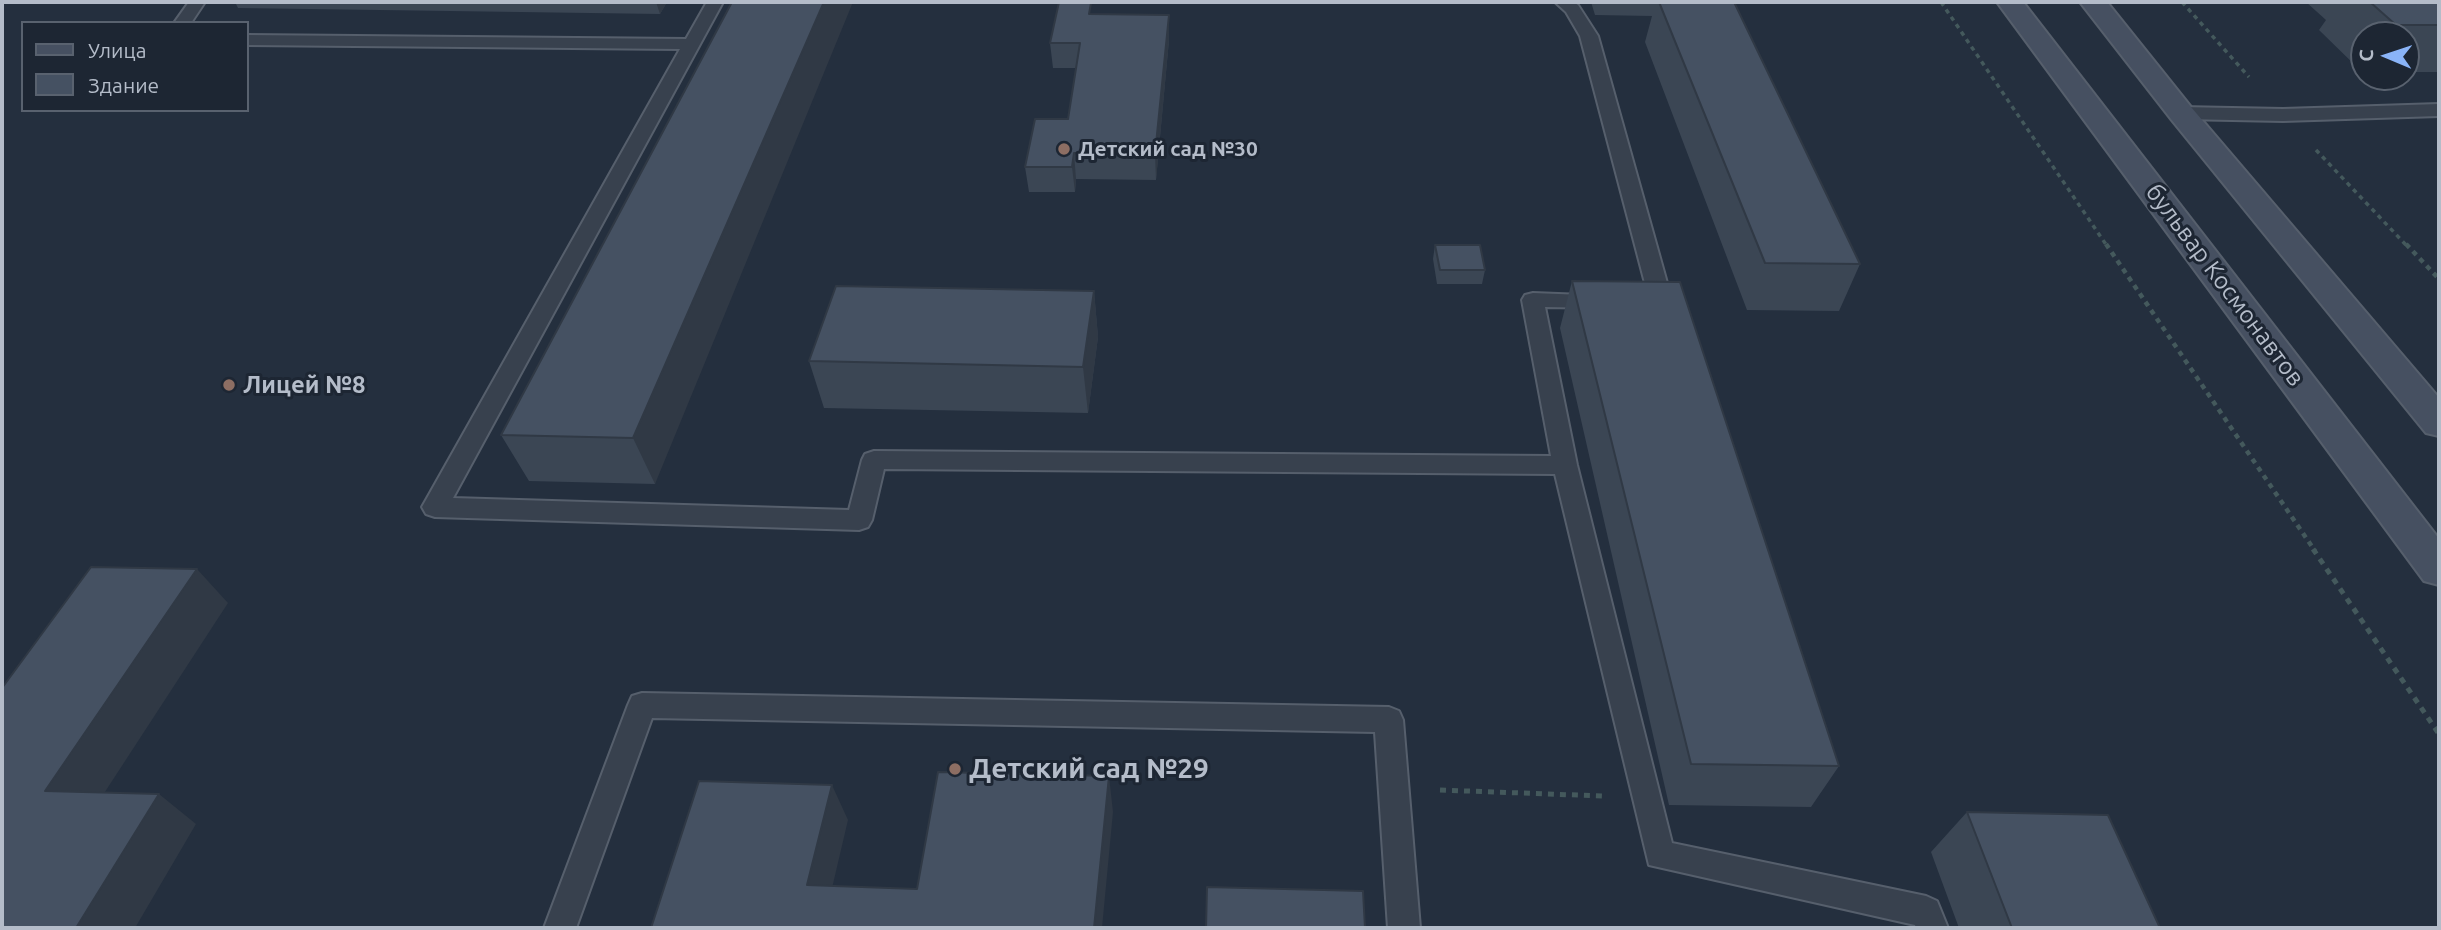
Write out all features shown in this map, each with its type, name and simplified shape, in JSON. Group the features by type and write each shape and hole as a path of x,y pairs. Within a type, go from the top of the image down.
{"main road":[{"name":"бульвар Космонавтов","path":"2010,2 2439,569"},
{"path":"2093,2 2181,113 2439,423"}],"lane":[{"path":"183,21 197,2"},
{"path":"715,2 435,507 859,520 874,460 1565,465"},
{"path":"1563,2 1572,9 1589,36 1658,290 1632,302 1533,300 1565,465 1660,855 1926,912 1932,928"},
{"path":"248,40 690,44"},
{"path":"2181,113 2283,115 2439,110"},
{"path":"560,928 642,705 1389,720 1404,928"}],"path":[{"path":"1941,2 2439,734"},
{"path":"1394,788 1645,797"}],"building":[{"path":"732,2 824,2 633,438 501,435"},
{"path":"1059,2 1091,3 1089,14 1169,15 1155,154 1074,153 1072,167 1025,167 1035,119 1068,119 1080,43 1050,43"},
{"path":"1659,2 1734,2 1860,264 1765,263"},
{"path":"2370,2 2439,2 2439,25 2420,25 2420,21 2391,21"},
{"path":"1435,245 1480,245 1485,270 1440,270"},
{"path":"1572,281 1680,282 1839,766 1691,764"},
{"path":"836,286 1094,291 1083,367 809,361"},
{"path":"91,567 197,569 45,791 159,794 76,928 2,928 2,688"},
{"path":"938,772 1109,776 1094,928 651,928 699,781 832,785 807,885 917,889"},
{"path":"1967,812 2108,815 2160,928 2012,928"},
{"path":"1207,887 1363,891 1365,928 1206,928"}],"place":[{"name":"Детский сад №30","path":"1064,149"},
{"name":"Лицей №8","path":"229,385"},
{"name":"Детский сад №29","path":"955,769"}]}
